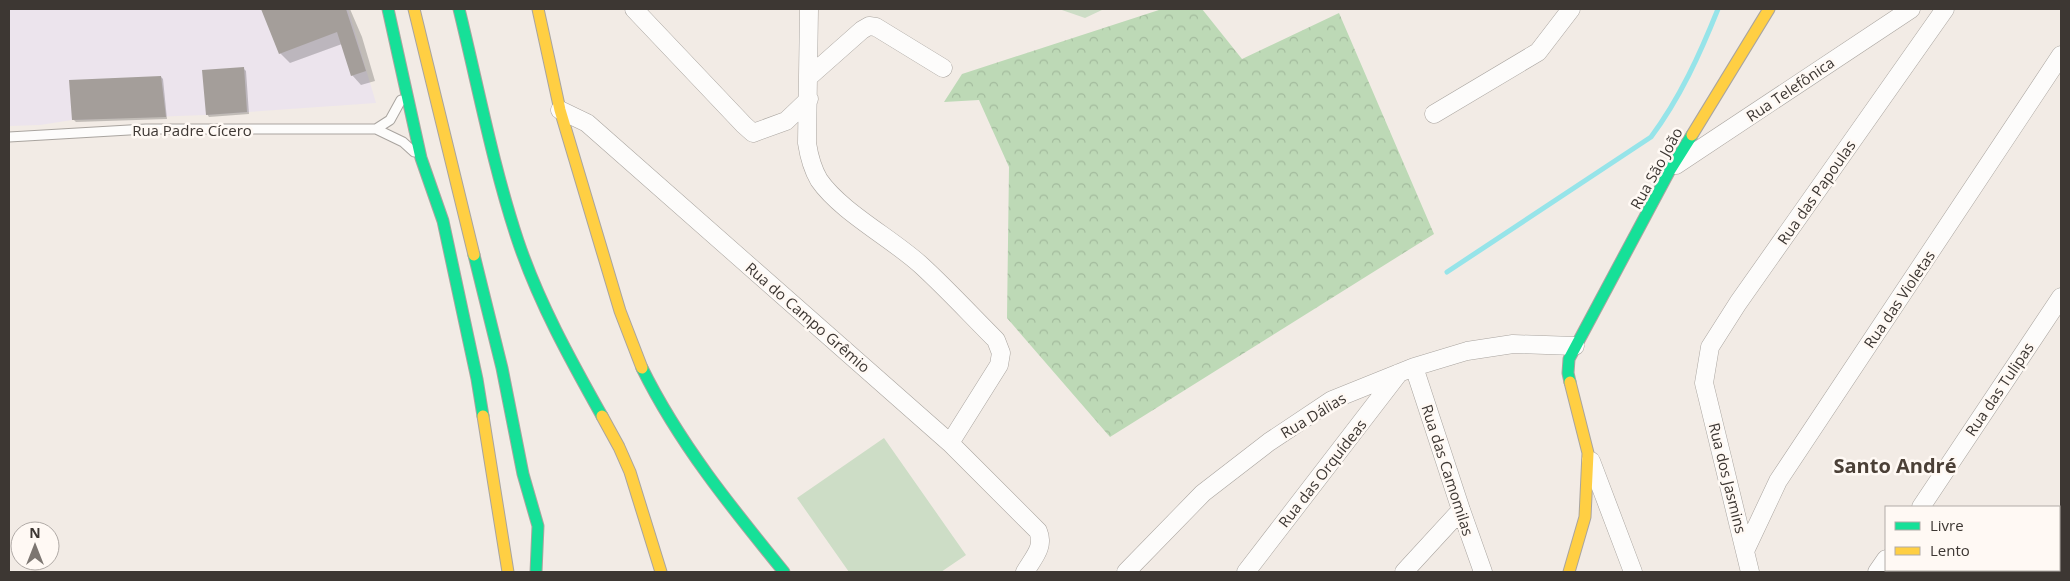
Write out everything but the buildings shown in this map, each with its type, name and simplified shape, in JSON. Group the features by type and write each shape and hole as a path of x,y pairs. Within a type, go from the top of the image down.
{"street":[{"path":"388,9 421,158 443,221 474,360 508,572"},
{"path":"414,9 502,368 517,448 538,526 536,572"},
{"path":"459,9 507,206 530,271 548,316 584,386 620,446 661,572"},
{"path":"538,9 560,110 620,311 645,374 656,396 691,452 730,506 784,572"},
{"path":"634,9 744,125 754,133 786,121 809,99"},
{"path":"809,9 810,76 807,144 810,161 819,180 839,200 922,265 996,340 1001,353 999,365 950,443"},
{"path":"1434,114 1538,52 1571,9"},
{"name":"Rua São João","path":"1568,572 1585,517 1588,453 1568,373 1569,359 1670,170 1769,9"},
{"name":"Rua Telefônica","path":"1670,170 1910,9"},
{"name":"Rua das Papoulas","path":"1704,383 1710,347 1733,310 1945,9"},
{"path":"810,76 869,26 876,27 944,68"},
{"name":"Rua das Violetas","path":"1746,549 1778,481 2061,55"},
{"name":"Rua do Campo Grêmio","path":"560,110 586,123 950,443 1038,531 1042,540 1040,548 1025,572"},
{"name":"Rua das Tulipas","path":"1922,506 2061,296"},
{"name":"Rua Dálias","path":"1126,572 1203,493 1269,442 1332,400 1406,370 1467,351 1513,344 1575,346"},
{"name":"Rua das Camomilas","path":"1406,370 1483,572"},
{"name":"Rua das Orquídeas","path":"1246,572 1406,370"},
{"name":"Rua dos Jasmins","path":"1704,383 1746,549 1750,572"},
{"path":"1588,453 1633,572"},
{"path":"1404,572 1460,510"},
{"path":"1877,572 1885,560"}],"lane":[{"path":"376,129 394,115 406,90"},
{"name":"Rua Padre Cícero","path":"9,137 146,129 376,129 403,142 421,158"}],"shaded area":[{"path":"9,9 348,9 376,103 205,115 72,120 40,125 9,126"}],"green space":[{"path":"1059,9 1104,9 1085,18"},
{"path":"1162,9 1202,9 1242,59 1339,13 1434,234 1110,437 1007,318 1009,167 979,100 944,102 962,74"},
{"path":"884,438 966,555 941,572 849,572 797,498"}],"waterway":[{"path":"1447,272 1651,137 1689,75 1718,9"}],"traffic: fast":[{"path":"388,9 421,158 443,221 477,379 483,416"},
{"path":"459,9 493,155 526,264 545,309 602,416"},
{"path":"1570,382 1568,373 1569,359 1670,170 1692,135"},
{"path":"474,255 502,368 523,474 538,526 536,572"},
{"path":"642,368 672,422 707,474 784,572"}],"traffic: slow":[{"path":"414,9 474,255"},
{"path":"538,9 560,110 620,311 642,368"},
{"path":"1692,135 1769,9"},
{"path":"1569,572 1585,517 1588,453 1570,382"},
{"path":"483,416 508,572"},
{"path":"602,416 630,472 661,572"}],"district":[{"name":"Santo André","path":"1895,465"}]}
